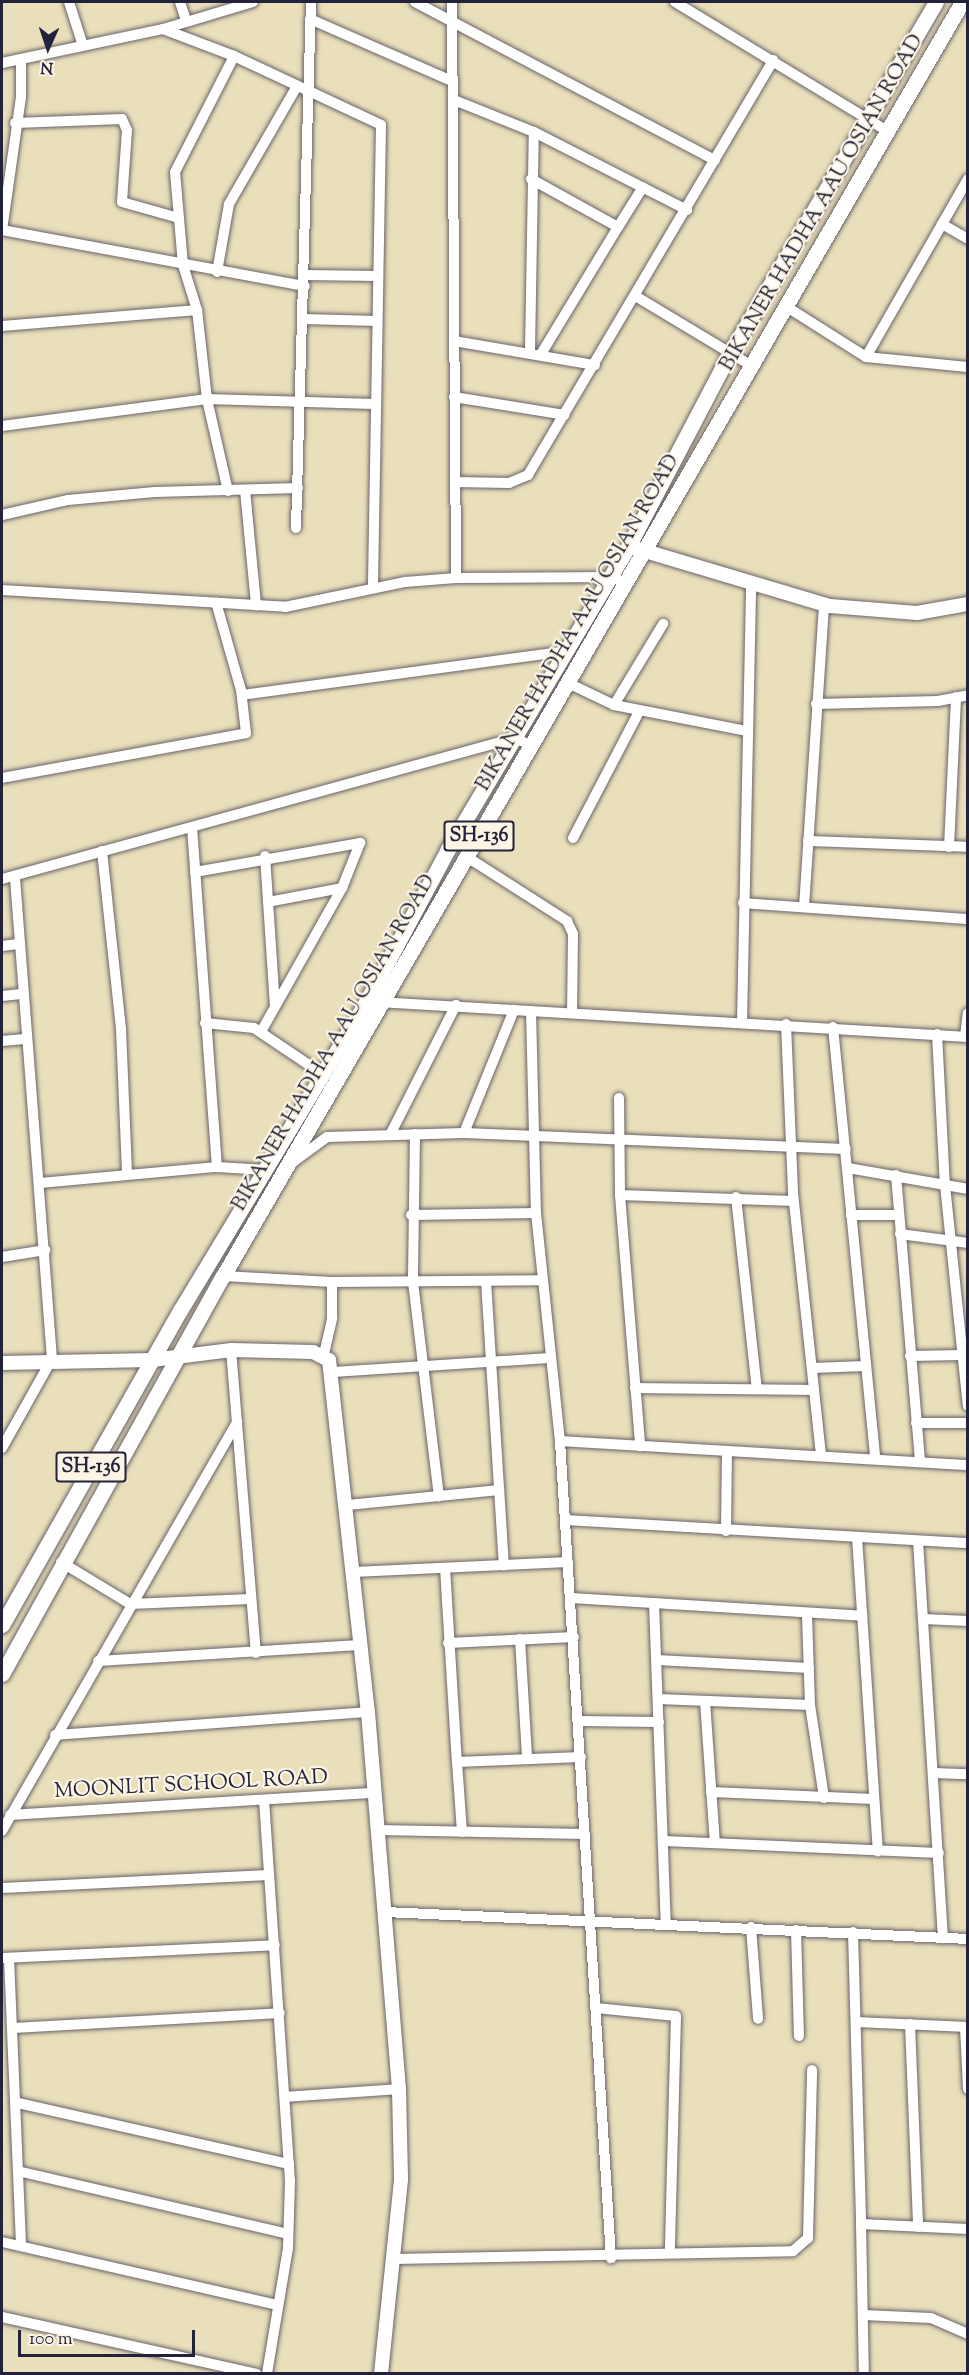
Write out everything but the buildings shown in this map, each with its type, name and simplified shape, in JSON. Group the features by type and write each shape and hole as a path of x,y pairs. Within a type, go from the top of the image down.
{"main road":[{"name":"BIKANER HADHA AAU OSIAN ROAD","path":"2,1674 61,1562 285,1168 515,738 629,545 730,353 936,2"},
{"name":"BIKANER HADHA AAU OSIAN ROAD","path":"2,1624 152,1360 266,1170 324,1075 375,1001 467,856 962,2"},
{"path":"681,446 701,455"}],"street":[{"path":"69,2 83,46"},
{"path":"180,2 186,21"},
{"path":"2,63 163,29 253,2"},
{"path":"296,528 305,281 301,91 311,2"},
{"path":"415,2 451,17 716,160"},
{"path":"452,2 456,578"},
{"path":"675,2 774,60 887,131"},
{"path":"310,19 452,81"},
{"path":"163,29 234,56 301,91 381,125 374,404 373,588"},
{"path":"228,491 207,399 197,310 183,265 175,172 234,56"},
{"path":"21,59 2,230 217,272 305,281 378,276"},
{"path":"455,482 520,481 565,415 637,297 774,60"},
{"path":"217,272 229,204 301,91"},
{"path":"454,100 534,132 687,210"},
{"path":"15,123 122,119 127,130 122,202 178,218"},
{"path":"530,351 531,179 534,132"},
{"path":"531,179 618,228"},
{"path":"866,357 968,179"},
{"path":"541,354 642,186"},
{"path":"942,224 968,239"},
{"path":"637,297 752,366"},
{"path":"787,307 866,357 968,368"},
{"path":"2,326 197,310"},
{"path":"304,319 377,321"},
{"path":"454,341 530,351 595,365"},
{"path":"454,397 565,415"},
{"path":"2,426 207,399 374,404"},
{"path":"2,515 68,500 298,488"},
{"path":"245,490 256,605"},
{"path":"629,545 751,586 824,605 916,613 968,604"},
{"path":"2,590 256,605 338,599 373,588 456,578 611,576 627,583"},
{"path":"742,1022 751,586"},
{"path":"2,778 239,738 246,734 242,695 216,602"},
{"path":"804,907 824,605"},
{"path":"614,705 663,624"},
{"path":"242,695 567,651"},
{"path":"568,683 614,705 747,731"},
{"path":"816,704 968,695"},
{"path":"949,847 956,697"},
{"path":"573,838 640,710"},
{"path":"2,879 515,738 532,746"},
{"path":"192,827 217,1167"},
{"path":"195,872 265,856 356,841 360,852 261,1032"},
{"path":"808,841 968,848"},
{"path":"102,851 121,1029 127,1173"},
{"path":"265,856 275,1005"},
{"path":"467,856 567,921 573,934 572,1013"},
{"path":"2,1448 52,1359 40,1183 21,994 15,876"},
{"path":"268,902 342,888"},
{"path":"743,903 968,919"},
{"path":"2,946 18,944"},
{"path":"2,996 21,994"},
{"path":"375,1001 786,1024 966,1037 968,1013"},
{"path":"390,1135 456,1005"},
{"path":"464,1133 514,1010"},
{"path":"531,1011 536,1213 566,1520 611,2258"},
{"path":"205,1023 261,1032 324,1075"},
{"path":"786,1024 794,1201 822,1456"},
{"path":"833,1027 875,1459"},
{"path":"937,1034 945,1185 968,1406"},
{"path":"2,1041 27,1039"},
{"path":"619,1098 620,1195 640,1446"},
{"path":"285,1168 327,1137 415,1134 618,1137 791,1148 846,1149"},
{"path":"415,1134 411,1215 413,1282 421,1366 439,1496"},
{"path":"40,1183 127,1173 217,1167 266,1170"},
{"path":"848,1168 968,1190"},
{"path":"896,1175 920,1462"},
{"path":"620,1195 736,1197 794,1201"},
{"path":"736,1197 757,1389"},
{"path":"411,1215 536,1213"},
{"path":"851,1215 898,1215"},
{"path":"900,1234 968,1243"},
{"path":"2,1257 45,1250"},
{"path":"223,1276 332,1282 543,1280"},
{"path":"486,1281 504,1565"},
{"path":"332,1282 332,1318 324,1354 333,1372 348,1505 368,1712 399,2089 401,2180 381,2373"},
{"path":"2,1363 52,1359 152,1360 231,1350 324,1354"},
{"path":"231,1350 256,1653"},
{"path":"910,1356 963,1350"},
{"path":"333,1372 550,1358"},
{"path":"812,1368 865,1366"},
{"path":"635,1388 814,1390"},
{"path":"5,1821 237,1422"},
{"path":"916,1423 968,1423"},
{"path":"560,1441 968,1465"},
{"path":"726,1531 727,1451"},
{"path":"348,1505 499,1490"},
{"path":"566,1520 726,1531 968,1543"},
{"path":"857,1538 878,1851"},
{"path":"918,1541 943,1938"},
{"path":"61,1562 130,1604 251,1599"},
{"path":"353,1572 568,1563"},
{"path":"445,1568 448,1643 462,1832"},
{"path":"571,1598 807,1615 862,1616"},
{"path":"654,1603 666,1923"},
{"path":"807,1615 810,1705 824,1798"},
{"path":"923,1619 968,1621"},
{"path":"448,1643 574,1637"},
{"path":"520,1639 527,1758"},
{"path":"98,1661 360,1645"},
{"path":"657,1660 809,1668"},
{"path":"658,1699 810,1705"},
{"path":"705,1701 715,1843"},
{"path":"56,1735 368,1712"},
{"path":"579,1721 659,1722"},
{"path":"457,1762 581,1757"},
{"path":"934,1773 968,1774"},
{"path":"711,1792 874,1799"},
{"name":"MOONLIT SCHOOL ROAD","path":"5,1821 373,1793"},
{"path":"264,1800 289,2164 288,2234 267,2373"},
{"path":"377,1830 585,1833"},
{"path":"664,1841 939,1853"},
{"path":"2,1888 269,1875"},
{"path":"385,1912 590,1919 968,1939"},
{"path":"752,1927 758,2019"},
{"path":"796,1929 799,2037"},
{"path":"854,1932 864,2373"},
{"path":"21,2246 22,2172 14,2028 5,1958 275,1945"},
{"path":"596,2008 676,2016 670,2252"},
{"path":"14,2028 280,2013"},
{"path":"856,2022 966,2027 968,2089"},
{"path":"910,2024 918,2227"},
{"path":"394,2259 611,2258 670,2252 793,2251 808,2238 812,2070"},
{"path":"285,2097 399,2089"},
{"path":"18,2103 289,2164"},
{"path":"22,2172 288,2234"},
{"path":"861,2224 968,2229"},
{"path":"2,2242 278,2305"},
{"path":"863,2315 931,2318 968,2334"},
{"path":"2,2317 257,2373"}]}
